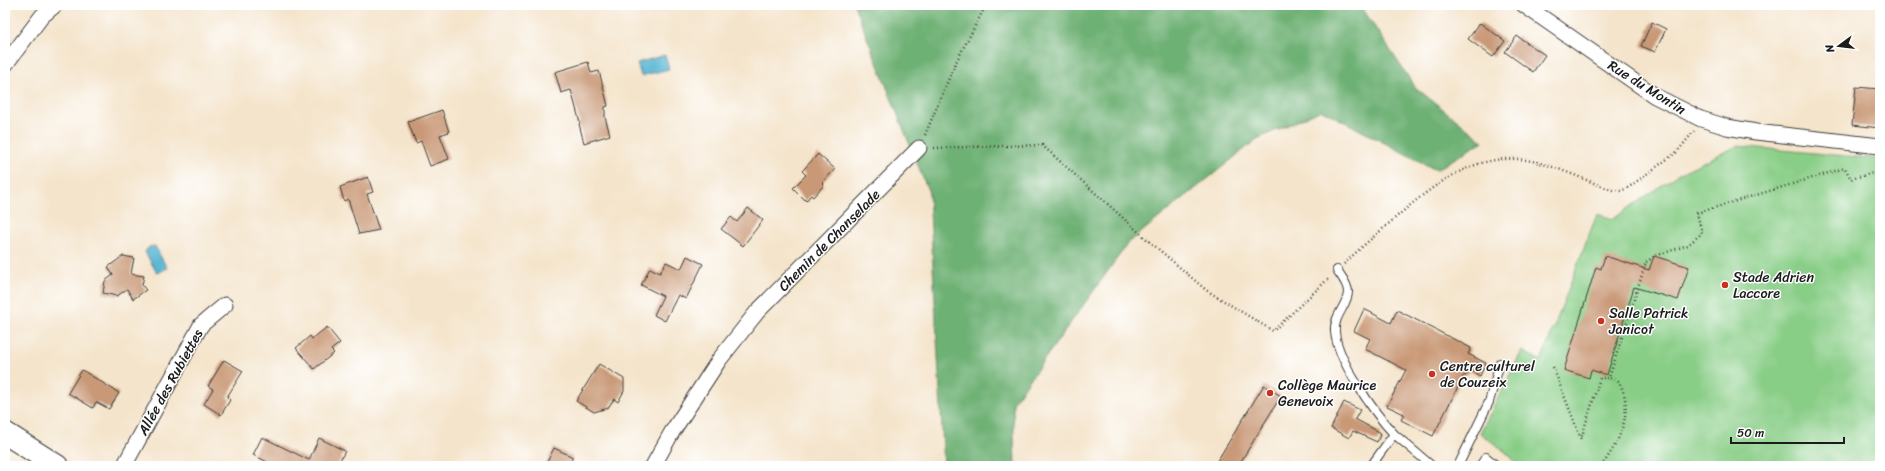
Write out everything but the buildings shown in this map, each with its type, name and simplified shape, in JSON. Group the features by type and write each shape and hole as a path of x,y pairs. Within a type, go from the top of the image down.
{"street":[{"path":"5,65 42,16 55,5"},
{"name":"Rue du Montin","path":"1524,5 1655,96 1701,119 1727,127 1756,132 1880,146"},
{"name":"Chemin de Chanselade","path":"654,466 672,432 719,360 757,312 919,148"},
{"name":"Allée des Rubiettes","path":"124,466 201,325 225,305"},
{"path":"5,433 57,466"}],"lane":[{"path":"1337,270 1348,291 1347,297 1336,319 1334,331 1342,357 1381,421 1432,466"},
{"path":"1458,466 1489,402 1500,363"},
{"path":"1371,466 1394,434"},
{"path":"1480,466 1486,457 1497,466"}],"path":[{"path":"986,5 956,64 919,148 1042,145 1206,290 1273,331 1337,270 1428,189 1453,174 1478,164 1504,159 1527,160 1612,190 1621,191 1629,187 1677,152 1691,136 1701,119"},
{"path":"1609,378 1635,291 1646,262 1655,256 1688,245 1702,233 1697,213 1846,168 1851,180 1880,171"},
{"path":"1553,367 1581,439 1600,378 1609,378 1618,381 1623,392 1623,428 1618,441 1601,466"}],"green space":[{"path":"854,5 1360,5 1415,87 1483,141 1436,170 1322,110 1257,139 1128,243 1013,403 1015,466 944,466 929,193"},
{"name":"Stade Adrien Laccore","path":"1737,146 1880,159 1880,466 1519,466 1508,454 1480,433 1522,351 1541,361 1597,214 1613,219 1678,174"}],"water":[{"path":"665,55 669,69 641,76 637,63"},
{"path":"155,246 167,268 157,273 145,252 149,247"}],"place":[{"name":"Stade Adrien Laccore","path":"1725,285"},
{"name":"Salle Patrick Janicot","path":"1601,321"},
{"name":"Centre culturel de Couzeix","path":"1432,374"},
{"name":"Collège Maurice Genevoix","path":"1270,393"}]}
